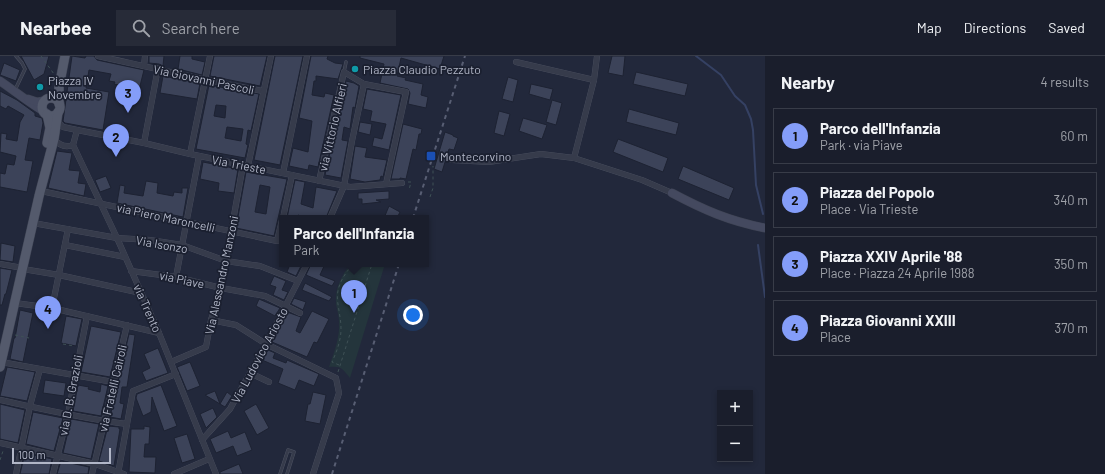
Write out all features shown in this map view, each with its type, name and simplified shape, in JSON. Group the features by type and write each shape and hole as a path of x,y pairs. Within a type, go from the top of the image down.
{"main road":[{"path":"31,223 41,191 59,116 59,84 65,56"},
{"path":"0,343 31,223 50,128 46,113 42,107 59,84"},
{"path":"47,100 55,99 59,116"},
{"path":"46,113 59,116"},
{"path":"1,364 15,303 20,268"}],"street":[{"name":"Via Giovanni Pascoli","path":"98,56 158,68 205,81 263,91"},
{"path":"144,66 145,56"},
{"path":"190,154 210,56"},
{"name":"Via Alessandro Manzoni","path":"171,362 206,347 211,320 221,288 231,231 271,56"},
{"path":"283,173 307,56"},
{"path":"574,158 594,80 597,56"},
{"path":"516,62 594,80"},
{"path":"144,143 158,68"},
{"path":"344,72 364,84 406,92 386,184"},
{"name":"via Vittorio Alfieri","path":"320,181 344,72"},
{"path":"0,81 25,98 32,105 46,113"},
{"path":"331,215 344,186 364,84"},
{"path":"25,98 37,102 47,100"},
{"name":"Via Trieste","path":"59,116 77,130 344,186 350,187 402,183"},
{"path":"50,128 54,139 60,144 69,146 73,144 76,138 77,130"},
{"name":"via Trento","path":"73,144 159,333 216,474"},
{"path":"452,160 488,162 541,154 574,158 642,180 718,215 740,223 765,228"},
{"path":"176,277 199,156"},
{"path":"283,215 292,175"},
{"name":"via Piero Maroncelli","path":"41,191 277,241 279,232"},
{"name":"Via Isonzo","path":"31,223 117,238 150,240 182,245 226,261 260,266 298,281"},
{"path":"52,308 68,229"},
{"path":"65,245 125,257"},
{"path":"0,264 141,293"},
{"name":"Via Ludovico Ariosto","path":"202,440 230,409 266,344 305,267"},
{"name":"via Piave","path":"131,271 176,277 221,288 265,296 300,313"},
{"path":"15,303 52,308 159,333"},
{"name":"via D. B. Grazioli","path":"53,474 68,414 74,376 87,316"},
{"path":"211,320 236,325 266,344 336,378 339,392 314,474"},
{"name":"via Fratelli Cairoli","path":"92,474 127,325"},
{"path":"1,364 113,382"},
{"path":"16,474 30,406 40,370"},
{"path":"250,373 269,382"},
{"path":"2,444 95,464 120,473 133,391 176,374"},
{"path":"0,400 104,421 127,424"},
{"path":"174,474 209,459"}],"lane":[{"path":"14,90 25,69 16,56"},
{"path":"344,72 346,62"},
{"path":"280,474 288,450 294,452 287,474"}],"path":[{"path":"41,56 59,84"},
{"path":"430,197 433,188 433,166"},
{"path":"408,190 411,182"},
{"path":"351,267 344,275 338,287 337,294 341,330 338,346 332,362 340,365 371,267"},
{"path":"49,322 52,308"},
{"path":"63,344 80,348"},
{"path":"0,460 2,444"}],"shaded area":[{"path":"348,267 384,267 350,378 341,368 329,367 339,334 336,293 341,278"}],"building":[{"path":"21,56 49,56 44,74 34,80"},
{"path":"72,56 85,58 86,56 94,56 97,60 144,70 139,90 114,84 115,82 109,81 111,74 89,70 86,88 109,92 103,130 65,123 63,121"},
{"path":"149,56 164,56 163,66 149,63"},
{"path":"180,56 192,56 192,59 205,62 202,75 178,69"},
{"path":"214,56 267,56 260,86 210,76"},
{"path":"275,56 303,56 280,165 254,160"},
{"path":"311,56 328,56 327,59 335,63 343,64 338,79 316,76 316,81 314,81 312,95 324,97 325,93 334,95 318,167 309,165 308,170 289,166 293,148 308,152 312,121 299,118"},
{"path":"360,56 444,56 440,69 401,58 397,76 406,78 405,80 423,84 421,95 428,97 426,108 408,104 410,93 408,89 380,83 384,64 360,58"},
{"path":"612,56 625,56 623,76 608,73"},
{"path":"4,63 20,70 16,81 0,75"},
{"path":"636,72 688,84 685,96 633,84"},
{"path":"163,76 200,83 197,99 160,93"},
{"path":"508,77 518,80 513,102 502,99"},
{"path":"346,81 359,86 355,108 353,107 350,129 344,127 342,140 348,141 341,178 325,175"},
{"path":"531,84 553,89 550,100 529,94"},
{"path":"209,85 259,94 251,131 248,130 246,144 248,145 245,158 196,149","holes":["216,105 226,106 225,118 214,116","227,127 243,129 241,141 225,138"]},
{"path":"367,89 401,95 389,150 372,146 374,137 382,139 386,124 370,121 372,111 363,109"},
{"path":"0,91 17,100 35,113 35,116 42,118 43,123 40,140 29,138 25,160 33,161 27,192 0,187 0,173 5,174 7,164 14,165 16,156 0,152 1,133 7,134 6,139 17,141 20,122 24,115 8,106 6,109 0,106"},
{"path":"552,100 562,103 556,125 546,122"},
{"path":"629,109 679,123 676,135 626,122"},
{"path":"499,111 510,114 504,136 494,133"},
{"path":"523,118 547,125 542,139 519,131"},
{"path":"360,122 372,124 370,135 358,132"},
{"path":"403,124 422,129 421,134 419,134 416,150 413,149 406,179 391,179"},
{"path":"445,132 458,138 454,150 449,149 442,172 434,169"},
{"path":"618,139 668,158 663,172 613,152"},
{"path":"355,146 367,148 365,157 387,160 383,177 381,176 380,180 365,182 350,179"},
{"path":"57,151 72,153 69,170 80,171 78,183 86,184 84,196 48,188"},
{"path":"203,162 238,169 234,193 218,191 219,183 200,179"},
{"path":"683,166 734,188 729,200 678,179"},
{"path":"246,172 287,179 274,236 236,228","holes":["260,185 270,187 266,214 255,212"]},
{"path":"106,176 111,188 100,192 95,180"},
{"path":"295,180 305,182 301,204 313,208 316,187 337,191 327,215 288,215"},
{"path":"146,181 158,183 157,193 173,196 174,192 182,193 182,188 188,188 183,217 117,203 120,185 125,186 124,193 143,196"},
{"path":"389,191 389,199 376,200 381,202 362,204 362,199 358,199 358,193"},
{"path":"389,206 400,212 398,215 385,215"},
{"path":"1,243 15,246 13,262 0,260"},
{"path":"289,267 300,267 296,276 287,272"},
{"path":"310,267 324,267 320,275 335,281 332,286 306,275"},
{"path":"0,268 12,270 2,305 0,305"},
{"path":"274,276 286,281 282,290 288,292 284,300 273,295 276,287 270,285"},
{"path":"305,283 332,297 329,301 302,290"},
{"path":"294,298 306,302 303,310 291,304"},
{"path":"259,299 280,308 275,316 256,306"},
{"path":"20,310 33,313 23,362 10,359"},
{"path":"312,311 329,319 317,343 314,342 307,357 272,342 287,312 301,317 296,331 300,333"},
{"path":"66,316 82,319 76,346 61,343"},
{"path":"91,326 121,332 110,377 81,372"},
{"path":"129,334 135,335 127,387 122,387 120,403 124,404 121,419 110,417"},
{"path":"158,348 168,373 146,381 142,372 150,368 144,354"},
{"path":"268,350 275,353 273,358 286,363 287,360 319,374 314,386 299,380 295,390 278,383 283,369 262,360"},
{"path":"190,362 200,386 187,391 177,367"},
{"path":"7,367 35,372 27,401 0,396"},
{"path":"45,380 66,383 64,396 43,393"},
{"path":"101,384 108,386 101,416 73,411 78,385 89,387 88,389 100,392"},
{"path":"161,385 177,426 164,431 152,397 151,412 143,416 136,398 137,394"},
{"path":"215,391 220,404 205,395"},
{"path":"227,392 232,396 225,407 220,404"},
{"path":"313,392 326,395 320,424 305,421 308,404 310,404"},
{"path":"0,404 25,410 18,443 0,439"},
{"path":"256,404 269,428 257,435 244,411"},
{"path":"213,408 217,417 206,428 200,414"},
{"path":"33,412 63,418 54,451 26,444"},
{"path":"71,419 99,424 91,459 63,453"},
{"path":"108,426 119,427 120,429 114,466 99,461"},
{"path":"144,426 150,427 149,444 145,444 144,457 156,457 155,473 129,472 131,429 144,429"},
{"path":"228,431 231,438 245,432 252,450 237,456 233,446 216,453 210,439"},
{"path":"187,434 195,459 182,463 174,438"},
{"path":"25,453 52,459 49,474 20,474"},
{"path":"61,461 89,467 88,474 57,474"},
{"path":"239,464 243,474 220,474 220,472"}],"waterway":[{"path":"696,56 721,75 735,96 745,105 751,119 756,185 763,214"},
{"path":"758,245 765,297"}],"railway":[{"path":"414,215 465,56"},
{"path":"332,474 398,267"}],"place":[{"name":"Piazza Claudio Pezzuto","path":"355,69"},
{"name":"Piazza IV Novembre","path":"40,87"},
{"name":"Piazza XXIV Aprile '88","path":"128,113"},
{"name":"Montecorvino","path":"431,156"},
{"name":"Piazza del Popolo","path":"116,157"},
{"name":"Parco dell'Infanzia","path":"354,313"},
{"name":"Piazza Giovanni XXIII","path":"48,329"}]}
